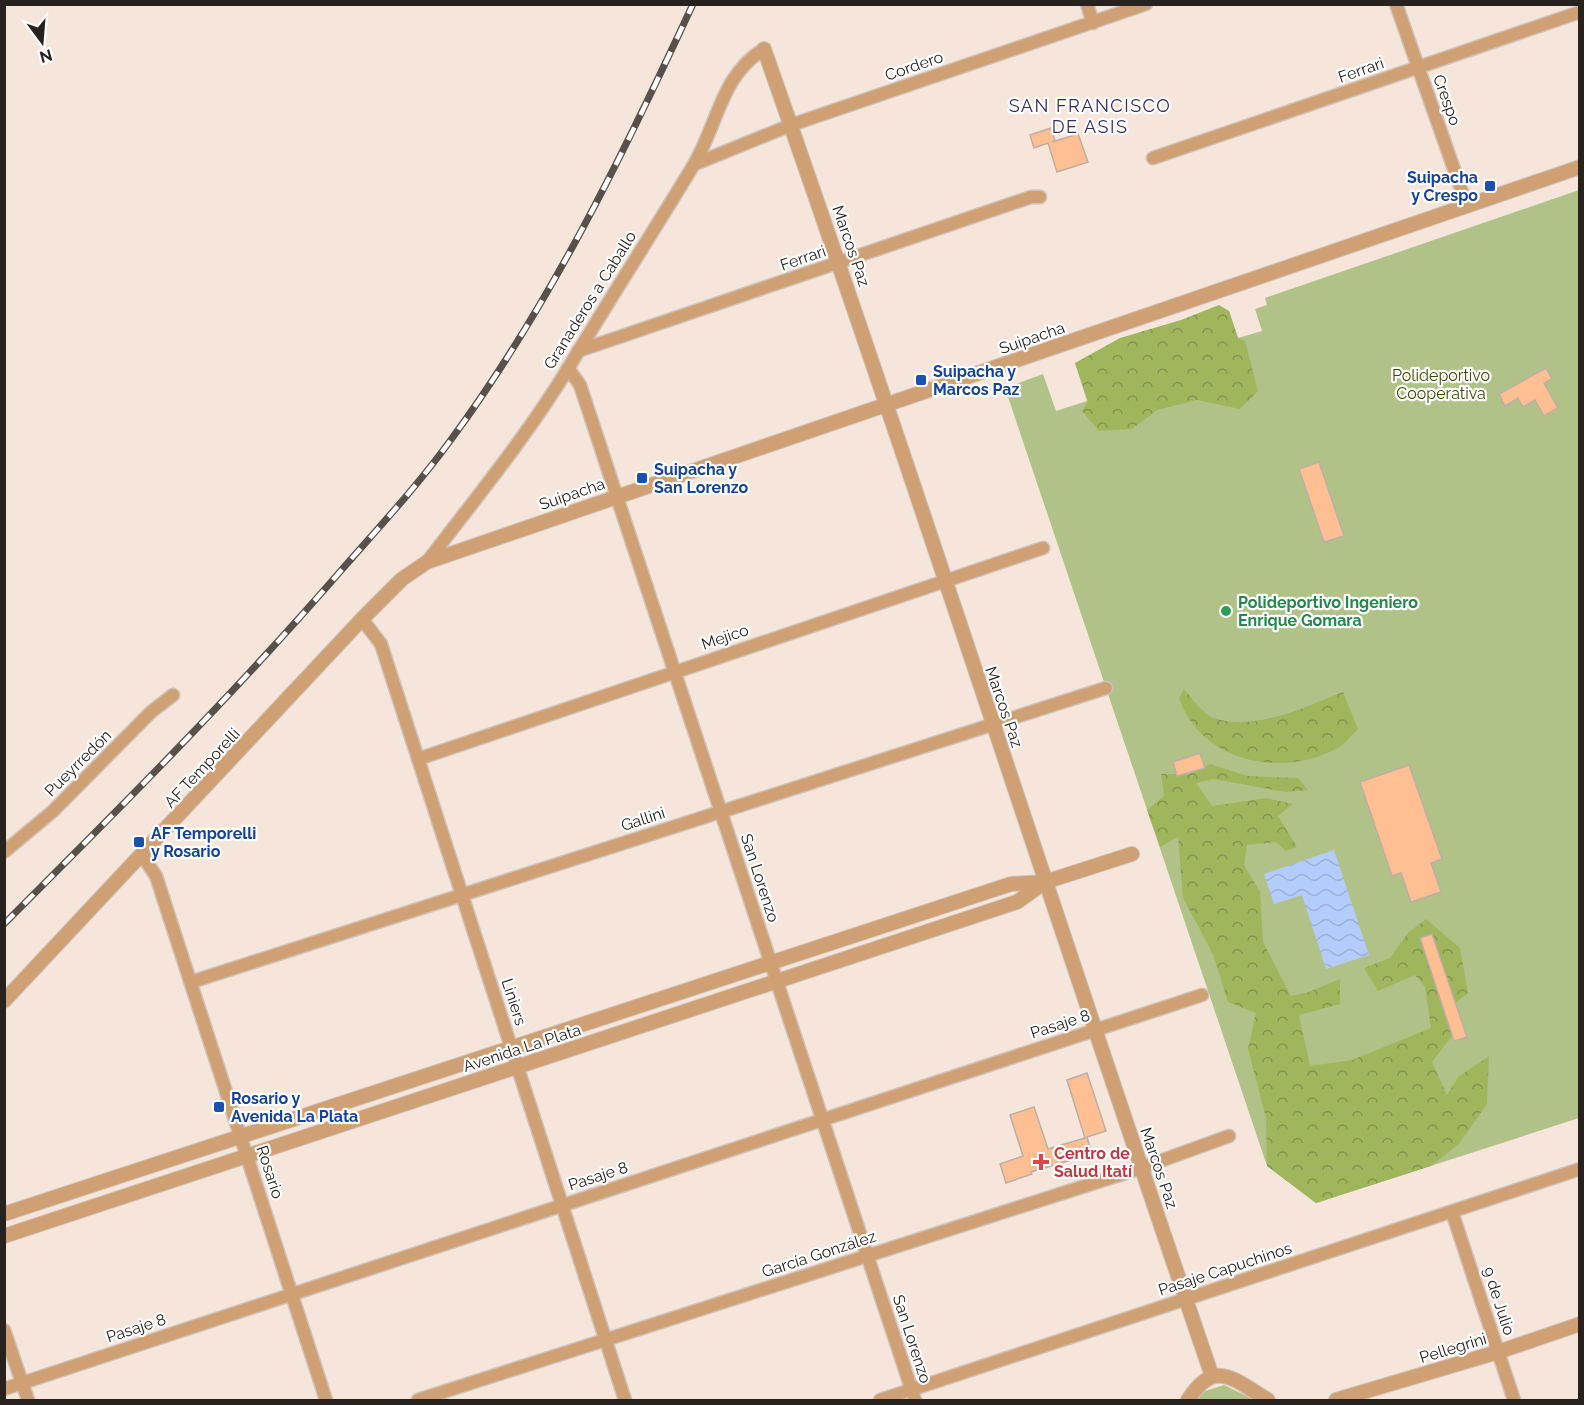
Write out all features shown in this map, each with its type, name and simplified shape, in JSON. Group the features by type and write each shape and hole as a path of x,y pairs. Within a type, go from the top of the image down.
{"street":[{"path":"1086,4 1093,22"},
{"name":"Cordero","path":"695,164 791,125 1146,4"},
{"name":"Crespo","path":"1396,4 1467,206"},
{"name":"Ferrari","path":"1154,158 1580,12"},
{"name":"Marcos Paz","path":"764,49 889,404 944,581 1212,1376"},
{"name":"Granaderos a Caballo","path":"428,562 530,426 568,368 695,164 727,87 747,59 764,49"},
{"name":"Suipacha","path":"428,562 1580,167"},
{"name":"Ferrari","path":"578,351 1031,196 1040,197"},
{"name":"San Lorenzo","path":"568,368 580,385 913,1395"},
{"name":"Mejico","path":"418,759 1043,548"},
{"name":"AF Temporelli","path":"4,1001 362,619 402,579 428,562"},
{"name":"Liniers","path":"362,619 381,644 626,1401"},
{"name":"Gallini","path":"191,982 1106,688"},
{"name":"Pueyrredón","path":"4,852 53,811 151,712 173,695"},
{"name":"Avenida La Plata","path":"4,1214 1011,884 1045,882 1132,854"},
{"name":"Rosario","path":"142,855 156,876 326,1401"},
{"name":"Avenida La Plata","path":"4,1236 1017,902 1045,882"},
{"name":"Pasaje 8","path":"4,1389 1202,995"},
{"name":"García González","path":"418,1401 1141,1168 1229,1136"},
{"name":"Pasaje Capuchinos","path":"880,1401 913,1395 1186,1300 1580,1169"},
{"name":"9 de Julio","path":"1452,1212 1514,1401"},
{"name":"Pellegrini","path":"1336,1401 1498,1352 1580,1324"},
{"path":"4,1330 28,1401"},
{"path":"1188,1401 1198,1384 1212,1376 1225,1375 1268,1401"}],"green space":[{"name":"Polideportivo Cooperativa","path":"1579,190 1579,1118 1316,1203 1267,1166 1005,388 1043,374 1056,411 1087,401 1075,363 1229,311 1238,338 1262,331 1255,309 1267,305 1265,298"},
{"path":"1219,305 1229,311 1238,338 1245,341 1258,391 1240,409 1197,400 1157,410 1132,429 1099,431 1082,411 1088,401 1075,363 1120,338 1181,320"},
{"path":"1184,689 1209,716 1229,722 1263,720 1279,716 1343,692 1358,729 1338,748 1316,757 1292,762 1268,763 1245,759 1224,750 1205,737 1190,720 1179,698"},
{"path":"1210,764 1248,776 1298,778 1308,790 1286,792 1213,779 1196,783 1212,806 1266,798 1293,804 1278,816 1297,847 1286,851 1276,842 1247,845 1244,865 1260,892 1263,942 1291,996 1309,992 1340,979 1340,1004 1299,1015 1310,1066 1352,1060 1431,1028 1425,987 1415,975 1378,991 1364,968 1390,958 1408,933 1426,919 1460,948 1468,993 1445,1012 1452,1036 1432,1062 1447,1095 1458,1077 1489,1056 1487,1104 1459,1144 1431,1166 1316,1203 1267,1166 1266,1118 1248,1049 1256,1013 1228,1002 1213,954 1183,898 1178,837 1160,847 1147,810 1164,796 1161,774 1189,774"},
{"path":"1224,1385 1255,1400 1198,1400 1202,1392"}],"water":[{"path":"1334,850 1369,955 1326,969 1302,895 1274,904 1264,874"}],"building":[{"path":"1051,128 1055,141 1052,142 1078,134 1088,162 1057,172 1048,143 1034,148 1030,135"},
{"path":"1546,368 1552,379 1544,383 1558,408 1544,416 1535,400 1523,407 1518,398 1505,406 1499,394"},
{"path":"1319,462 1344,536 1324,542 1299,469"},
{"path":"1200,753 1205,768 1177,776 1173,762"},
{"path":"1409,765 1442,859 1431,863 1441,892 1411,902 1401,873 1392,876 1360,782"},
{"path":"1432,934 1467,1037 1454,1041 1420,938"},
{"path":"1087,1073 1106,1131 1087,1137 1092,1154 1031,1172 1032,1174 1006,1183 1000,1164 1023,1156 1010,1115 1034,1107 1048,1149 1085,1138 1067,1080"}],"railway":[{"path":"4,924 263,658 386,520 438,457 486,390 552,284 611,173 693,4"}],"place":[{"name":"Suipacha y Crespo","path":"1490,186"},
{"name":"Suipacha y Marcos Paz","path":"921,380"},
{"name":"Suipacha y San Lorenzo","path":"642,478"},
{"name":"Polideportivo Ingeniero Enrique Gomara","path":"1226,611"},
{"name":"AF Temporelli y Rosario","path":"139,842"},
{"name":"Rosario y Avenida La Plata","path":"219,1107"},
{"name":"Centro de Salud Itatí","path":"1041,1162"}],"district":[{"name":"SAN FRANCISCO DE ASIS","path":"1090,115"}]}
